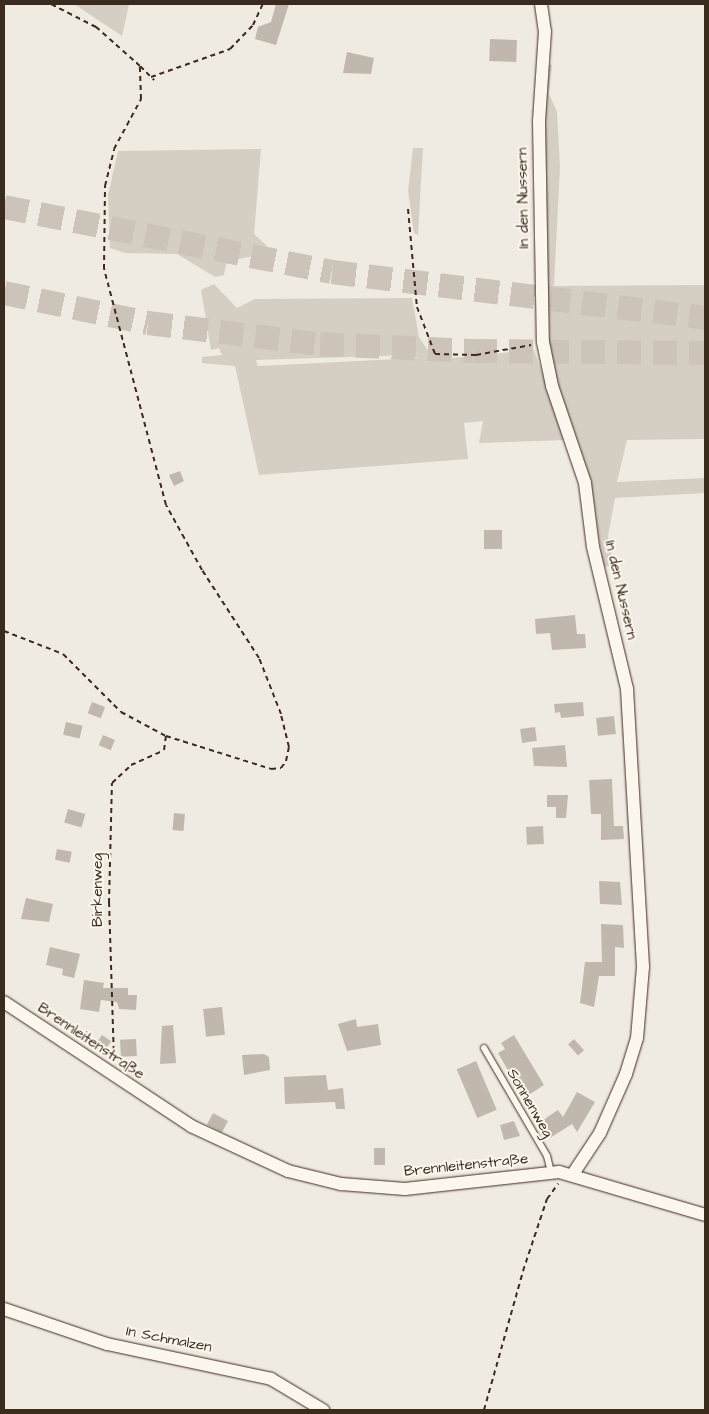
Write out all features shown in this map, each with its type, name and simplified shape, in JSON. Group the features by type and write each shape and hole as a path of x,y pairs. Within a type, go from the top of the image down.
{"street":[{"name":"In den Nussern","path":"541,4 545,31 539,121 543,342 552,386 585,484 593,547 623,666 640,856 643,989 636,1038 611,1112 585,1162 573,1174"},
{"name":"Brennleitenstraße","path":"4,1002 112,1075 217,1141 323,1181 427,1188 551,1172 573,1174 705,1215"},
{"name":"In Schmalzen","path":"4,1309 107,1344 271,1379 323,1410"}],"lane":[{"name":"Sonnenweg","path":"484,1048 547,1156 551,1172"}],"path":[{"path":"51,4 96,27 154,80"},
{"path":"151,77 230,49 253,24 263,4"},
{"path":"4,631 63,654 120,712 166,736 271,769 284,766 289,751 282,714 259,658 202,570 166,505 105,275 105,186 114,149 141,99 140,66"},
{"path":"408,209 417,307 435,354 476,355 543,342"},
{"name":"Birkenweg","path":"112,1075 112,783 131,765 164,750 166,736"},
{"path":"484,1410 547,1198 573,1174"}],"shaded area":[{"path":"74,4 129,4 122,36"},
{"path":"547,64 552,65 549,94 557,112 560,167 554,286 705,285 705,439 627,440 617,482 705,478 705,493 615,498 608,536 614,565 603,567 592,490 563,408 548,347 543,206"},
{"path":"413,148 423,148 418,235 414,233 408,191"},
{"path":"261,149 254,234 267,246 260,255 227,261 224,275 215,277 177,254 125,253 110,248 108,195 118,151"},
{"path":"214,284 237,308 255,299 412,298 419,337 431,355 442,359 534,350 566,440 479,443 483,421 464,423 468,459 259,475 235,366 202,363 202,357 222,355 219,348 211,350 201,290","holes":["413,355 418,358 258,366 256,360"]}],"building":[{"path":"276,4 289,4 276,45 255,39 258,27 271,22"},
{"path":"490,39 517,40 516,62 489,61"},
{"path":"347,52 374,58 371,74 343,73"},
{"path":"180,471 184,481 174,486 169,475"},
{"path":"484,530 502,530 502,549 484,549"},
{"path":"575,615 577,634 585,634 586,648 552,650 550,633 536,634 535,619"},
{"path":"92,702 105,707 101,718 88,713"},
{"path":"583,702 584,716 561,718 560,712 555,713 554,704"},
{"path":"614,716 616,734 598,736 596,718"},
{"path":"66,722 83,726 80,738 63,735"},
{"path":"535,727 537,741 522,743 520,729"},
{"path":"103,735 115,740 111,750 99,745"},
{"path":"565,745 567,767 534,766 532,748"},
{"path":"612,779 614,826 623,826 624,839 601,840 601,814 591,814 589,780"},
{"path":"547,795 568,795 566,818 556,818 556,807 547,807"},
{"path":"68,809 85,814 81,827 64,822"},
{"path":"174,813 185,814 183,831 173,830"},
{"path":"543,826 544,844 527,845 526,827"},
{"path":"57,849 72,852 70,863 55,860"},
{"path":"599,881 620,882 622,905 600,904"},
{"path":"26,898 53,904 49,922 21,919"},
{"path":"601,924 623,925 624,948 615,947 615,976 599,976 594,1007 580,1003 585,962 602,962"},
{"path":"50,947 80,954 74,978 62,975 63,969 46,965"},
{"path":"84,980 104,983 103,988 128,988 128,995 137,995 136,1010 119,1009 117,1002 101,1000 99,1012 80,1009"},
{"path":"222,1007 225,1035 206,1037 203,1009"},
{"path":"356,1019 357,1027 378,1024 381,1045 347,1051 338,1024"},
{"path":"173,1025 176,1063 160,1064 162,1026"},
{"path":"102,1035 111,1041 103,1053 94,1047"},
{"path":"514,1035 544,1085 524,1098 498,1053 505,1049 501,1043"},
{"path":"136,1039 137,1056 121,1057 120,1040"},
{"path":"574,1039 584,1050 578,1056 568,1044"},
{"path":"264,1054 269,1057 270,1070 244,1075 242,1055"},
{"path":"476,1061 497,1110 477,1118 457,1069"},
{"path":"326,1075 328,1090 343,1088 345,1109 336,1109 335,1102 285,1104 284,1077"},
{"path":"577,1092 595,1102 577,1132 572,1124 550,1138 540,1122 558,1110 563,1117"},
{"path":"213,1113 228,1121 222,1132 207,1124"},
{"path":"514,1121 520,1136 504,1140 500,1125"},
{"path":"374,1148 385,1148 385,1165 374,1165"}],"tunnel":[{"path":"4,207 332,272 705,318"},
{"path":"4,293 148,323 320,344 473,351 705,353"}]}
